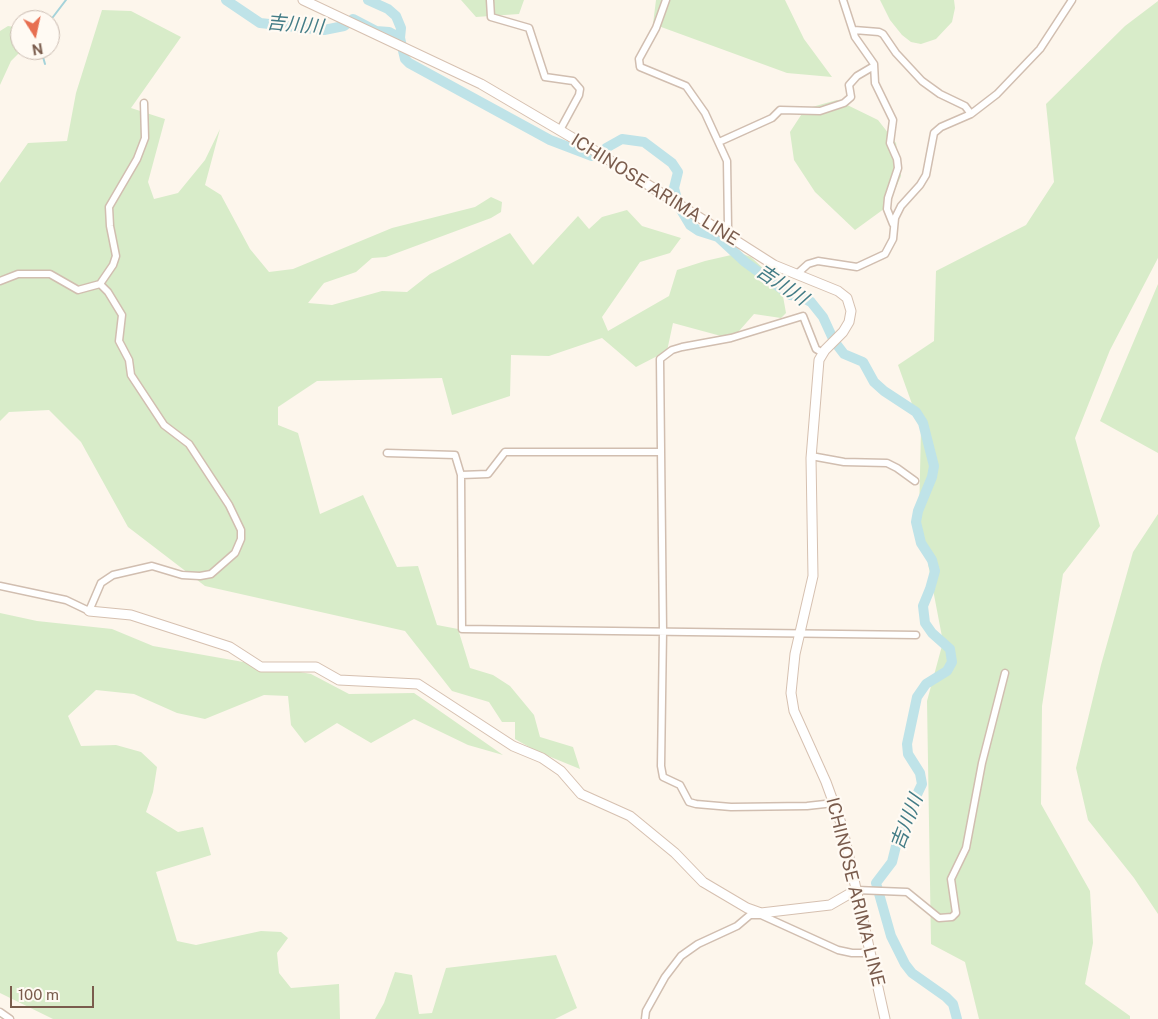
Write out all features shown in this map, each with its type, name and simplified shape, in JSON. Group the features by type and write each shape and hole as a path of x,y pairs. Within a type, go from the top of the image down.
{"main road":[{"name":"ICHINOSE ARIMA LINE","path":"303,0 348,23 481,84 560,130 774,264 838,291 847,298 851,311 849,322 819,360 811,456 813,576 791,676 791,693 794,711 842,826 859,891 870,953 885,1019"},
{"path":"90,611 131,614 230,647 261,666 316,667 339,680 418,684 513,746 548,762 561,771 581,794 630,816 675,853 703,882 747,908 761,914 830,905 859,891"}],"street":[{"path":"490,0 491,17 529,28 545,78 573,81 580,89 579,95 560,130"},
{"path":"666,0 656,28 638,59 640,67 686,86 705,113 727,161 729,180 728,227 725,233"},
{"path":"843,0 855,37 874,66 875,84 893,120 890,143 897,159 898,168 888,198 887,209 894,228"},
{"path":"797,274 808,264 818,261 858,267 885,254 893,240 895,218 901,206 920,186 926,175 934,133 941,127 971,114 997,94 1040,49 1072,0"},
{"path":"854,30 883,34 896,53 922,80 940,94 965,106 971,114"},
{"path":"719,142 772,118 780,110 820,112 844,103 851,97 848,89 849,85 857,76 874,66"},
{"path":"0,281 18,274 50,274 78,290 100,284 113,266 116,256 109,207 137,159 145,138 144,103"},
{"path":"0,586 66,600 90,611 101,583 113,575 152,566 182,575 200,576 210,574 235,553 241,539 241,530 229,505 189,444 164,425 131,375 129,360 119,341 122,315 108,292 100,284"},
{"path":"824,352 816,349 803,316 731,338 672,350 660,359 663,631 661,766 663,776 680,785 689,802 696,804 732,807 807,806 834,803"},
{"path":"461,475 488,474 505,452 661,452"},
{"path":"387,453 455,455 461,475 462,629 916,635"},
{"path":"811,456 844,462 887,463 915,481"},
{"path":"859,891 886,890 910,894 940,918 952,917 956,913 951,879 966,848 982,763 1005,673"},
{"path":"645,1019 646,1011 665,977 681,956 698,944 737,926 750,915 761,914 838,950 852,953 870,953"},
{"path":"0,1012 10,1019"}],"green space":[{"path":"461,0 524,0 519,14 476,17"},
{"path":"656,0 785,0 804,39 832,77 787,73 653,24"},
{"path":"880,0 954,0 955,8 952,22 936,39 921,44 911,42 902,35 890,20"},
{"path":"1158,1 1158,258 1110,350 1075,438 1100,526 1063,574 1042,706 1041,804 1090,891 1093,943 1085,984 1130,1016 1130,1019 979,1019 965,962 931,944 927,701 943,642 919,516 921,429 898,365 934,341 936,271 1026,225 1054,182 1046,104 1125,26"},
{"path":"102,10 131,11 181,37 131,108 165,119 148,182 154,199 178,193 205,160 220,129 205,185 221,195 250,249 269,272 293,269 392,228 475,207 491,197 502,202 501,212 491,218 386,257 372,258 356,272 324,283 308,303 332,305 382,291 407,292 430,274 510,233 533,265 578,216 589,229 602,217 627,210 642,226 681,238 670,253 640,262 602,317 608,331 669,296 677,270 705,261 740,253 751,257 781,285 786,313 781,318 754,314 732,339 673,323 667,351 636,367 602,338 549,356 511,355 510,396 452,415 442,378 317,381 278,407 278,425 298,433 320,514 363,495 397,567 418,566 437,625 458,629 470,668 493,675 510,686 534,715 540,737 573,747 580,769 536,751 515,739 515,722 502,722 489,702 452,691 405,631 205,586 128,527 81,442 49,410 9,412 0,421 0,183 28,143 67,141 76,93"},
{"path":"10,26 10,60 12,60 0,85 0,31"},
{"path":"837,100 878,120 896,143 901,176 888,206 855,230 815,192 794,160 790,132 805,109"},
{"path":"1158,284 1158,453 1100,421"},
{"path":"1158,514 1158,914 1134,878 1088,820 1076,768 1101,665 1133,552"},
{"path":"0,613 37,621 112,629 153,646 311,674 349,694 414,693 503,755 468,745 414,719 371,743 337,723 305,743 291,725 288,696 264,695 205,719 177,713 134,694 96,690 68,716 81,746 116,745 141,752 157,767 153,792 146,812 178,832 203,827 211,855 156,872 177,941 196,945 261,931 281,932 288,938 277,953 279,973 291,988 339,984 340,1019 53,1019 0,993"},
{"path":"556,955 577,1008 555,1019 375,1019 384,1003 395,972 412,975 419,1014 432,1013 446,968"}],"waterway":[{"path":"58,10 66,0"},
{"name":"吉川川","path":"226,0 260,23 324,30 344,26 353,19 376,31 389,32 400,38 405,59 409,63 550,140 592,156"},
{"path":"368,0 388,9 396,16 401,28 400,38"},
{"path":"44,60 45,64"},
{"name":"吉川川","path":"606,148 622,139 644,142 672,163 678,172 674,188 677,199"},
{"name":"吉川川","path":"681,210 690,225 699,231 718,237 745,262 790,295 800,296 811,302 823,317 834,341 844,354 863,362 874,382 884,391 916,412 923,423 934,466 916,522 921,543 932,560 935,571 923,606 925,623 932,633 950,649 952,662 947,671 926,684 917,697 907,744 908,754 920,773 922,784 900,830 892,862 876,883 891,936 905,964 912,973 953,1004 957,1019"}]}
